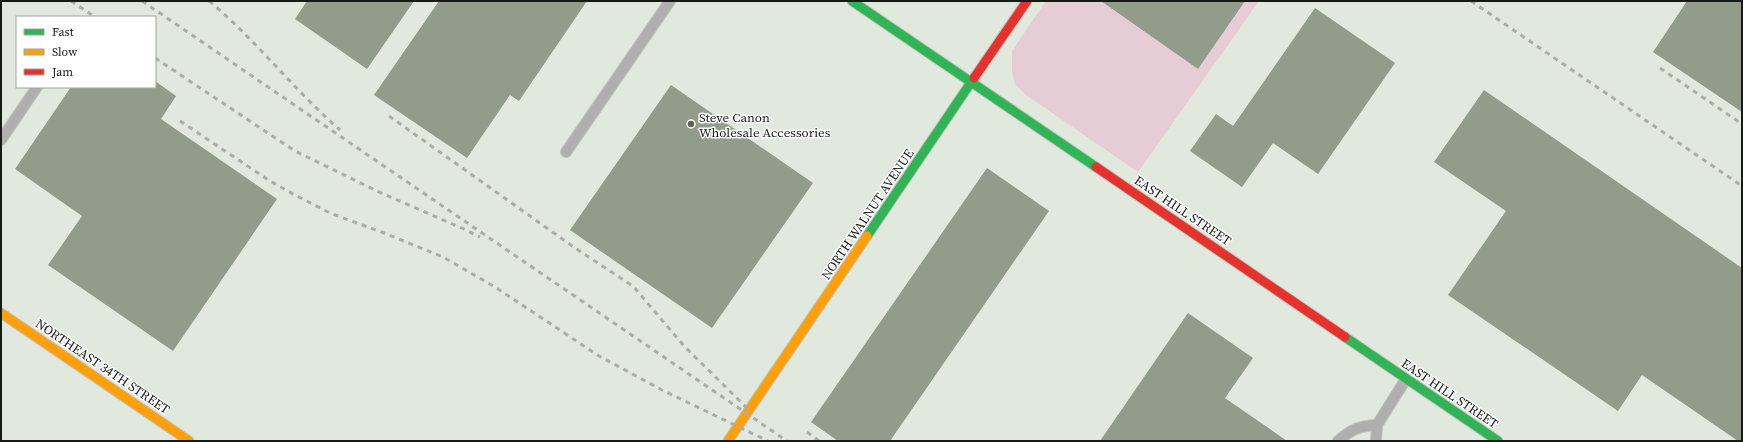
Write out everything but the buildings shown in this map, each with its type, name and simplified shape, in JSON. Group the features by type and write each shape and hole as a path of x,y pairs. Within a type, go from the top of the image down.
{"street":[{"name":"EAST HILL STREET","path":"852,1 1498,441"},
{"name":"NORTH WALNUT AVENUE","path":"728,441 1027,1"},
{"name":"NORTHEAST 34TH STREET","path":"1,313 190,441"}],"lane":[{"path":"566,152 670,1"},
{"path":"1,140 36,88"},
{"path":"1376,441 1377,425 1406,379"},
{"path":"1338,441 1352,429 1362,426 1377,425"}],"shaded area":[{"path":"1046,1 1259,1 1138,172 1026,95 1015,84 1012,71 1012,51"}],"railway":[{"path":"71,1 94,16"},
{"path":"142,1 787,441"},
{"path":"209,1 243,32 306,98 340,130"},
{"path":"1471,1 1742,186"},
{"path":"156,59 295,151 377,191 480,237"},
{"path":"1660,68 1742,124"},
{"path":"389,116 575,248 633,286 684,346 748,409"},
{"path":"180,121 270,181 295,195 330,213 443,257 495,287 599,356 662,390 768,441"},
{"path":"807,432 819,441"}],"traffic: fast":[{"path":"852,1 1096,167"},
{"path":"867,236 974,78"},
{"path":"1345,337 1498,441"}],"traffic: slow":[{"path":"728,441 867,236"},
{"path":"1,313 189,441"}],"traffic: jam":[{"path":"974,78 1027,1"},
{"path":"1096,167 1345,337"}],"place":[{"name":"Steve Canon Wholesale Accessories","path":"691,124"}]}
